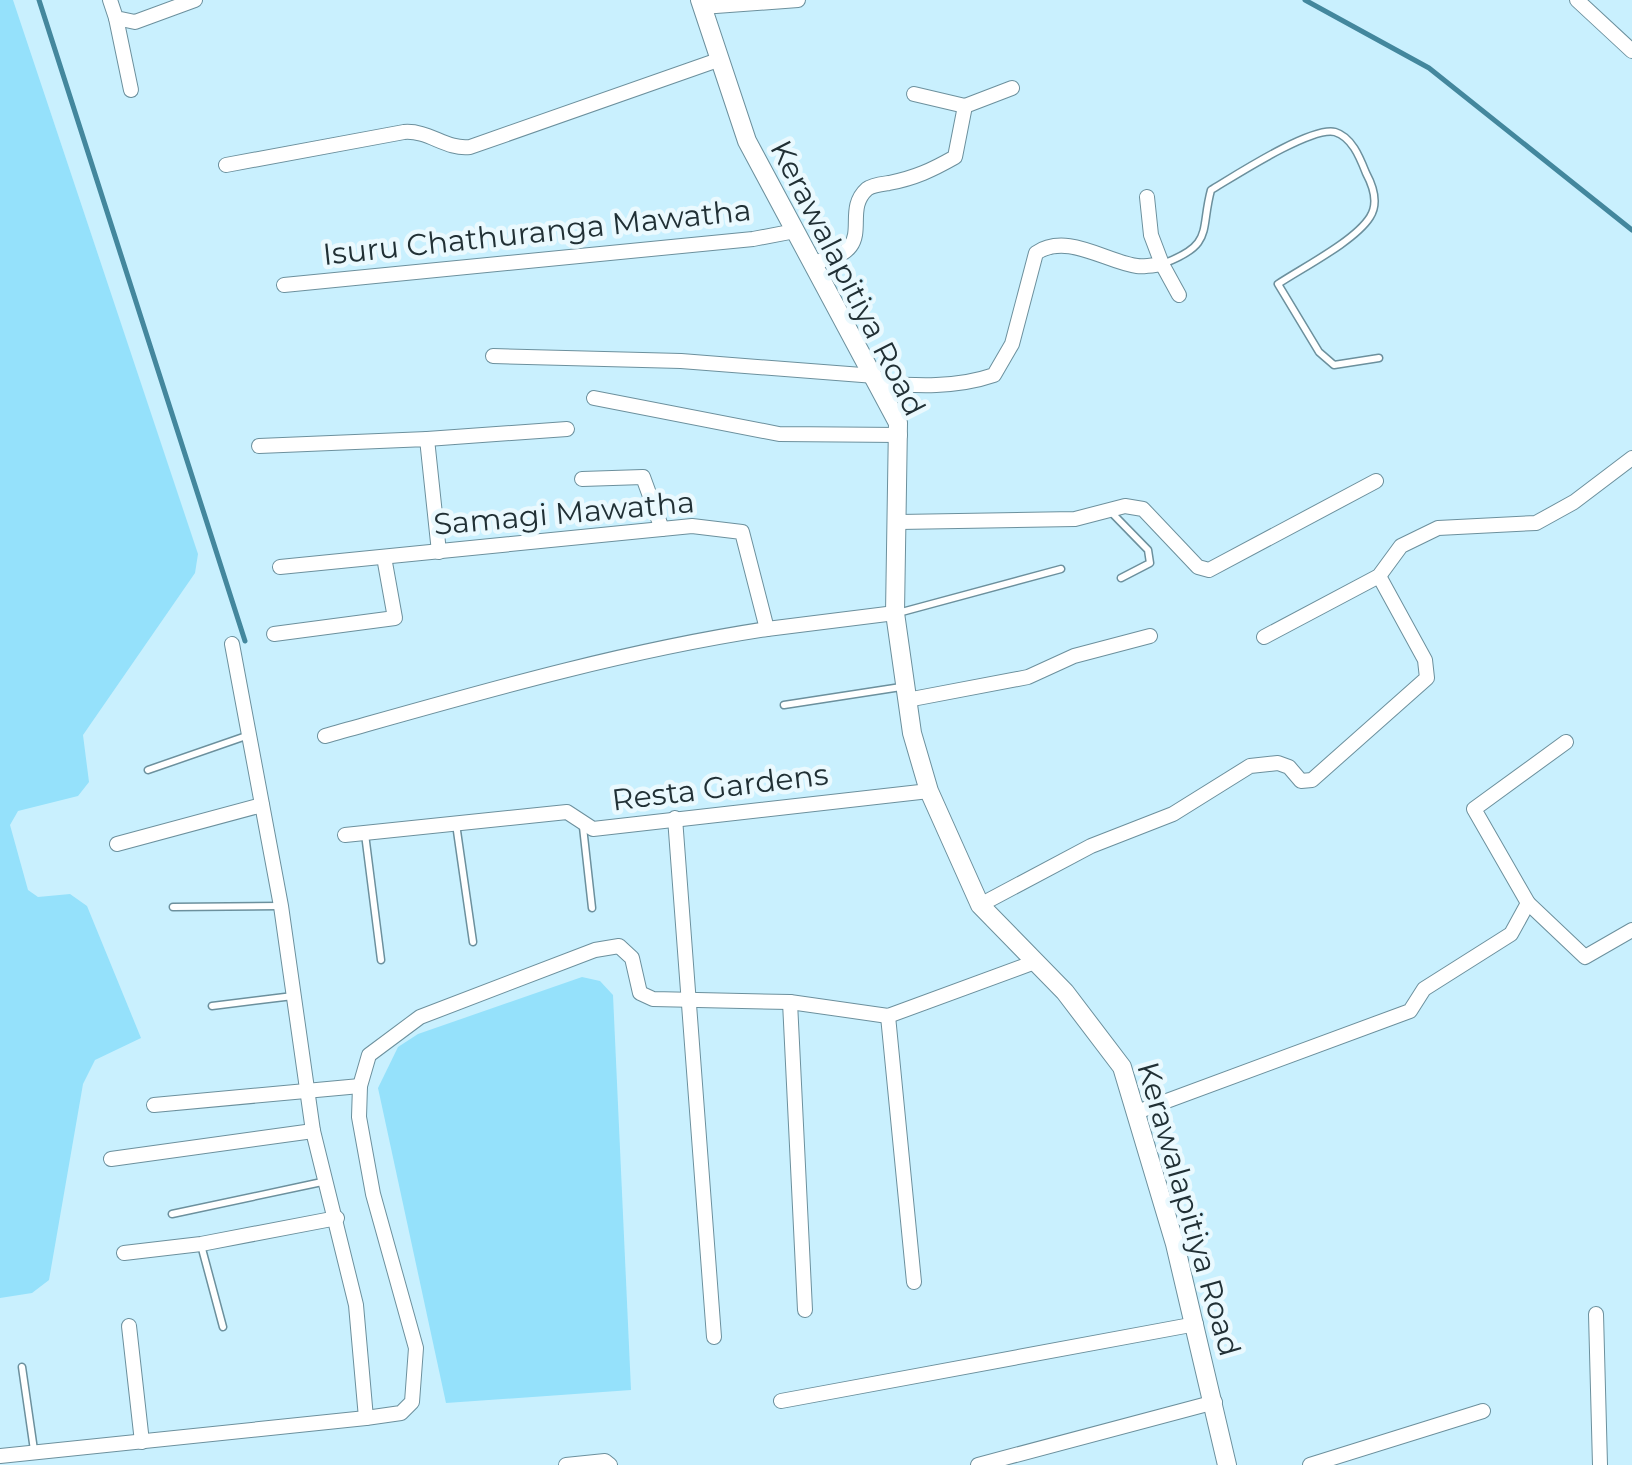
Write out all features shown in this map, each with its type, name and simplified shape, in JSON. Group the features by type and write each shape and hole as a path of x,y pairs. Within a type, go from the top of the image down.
{"street":[{"path":"110,0 130,90"},
{"path":"116,18 135,22 195,0"},
{"path":"701,4 798,0"},
{"path":"1577,0 1632,51"},
{"name":"Kerawalapitiya Road","path":"701,4 747,141 876,380 900,435 896,614 906,693 930,791 980,905 1115,1052 1137,1112 1196,1324 1227,1465"},
{"path":"226,164 419,131 456,149 470,148 718,60"},
{"path":"914,94 966,106 1012,88"},
{"path":"814,262 838,259 852,244 863,194 869,187 919,178 955,158 966,106"},
{"path":"1148,197 1151,235 1179,294"},
{"name":"Isuru Chathuranga Mawatha","path":"284,285 753,240 795,231"},
{"path":"493,356 681,360 928,386 973,382 994,375 1012,344 1036,253 1046,246 1082,248 1136,266 1162,264"},
{"path":"594,398 779,434 900,435"},
{"path":"259,446 566,429"},
{"path":"427,439 439,552"},
{"path":"1264,637 1379,576 1401,546 1438,528 1536,523 1574,502 1632,458"},
{"path":"582,479 643,478 662,529"},
{"path":"899,522 1075,520 1125,506 1143,509 1198,567 1209,570 1376,480"},
{"name":"Samagi Mawatha","path":"280,567 692,526 742,532 767,630"},
{"path":"274,634 394,618 384,557"},
{"path":"980,905 1091,846 1173,814 1250,766 1278,763 1289,767 1301,780 1312,780 1426,678 1425,660 1379,576"},
{"path":"325,736 550,672 674,643 896,614"},
{"path":"906,693 1028,677 1074,656 1150,636"},
{"path":"232,644 281,906 313,1132 356,1305 366,1418"},
{"path":"1566,742 1474,809 1528,902 1585,957 1632,930"},
{"name":"Resta Gardens","path":"344,835 567,812 593,830 930,791"},
{"path":"117,844 262,805"},
{"path":"675,818 714,1337"},
{"path":"1137,1112 1410,1012 1424,989 1510,934 1528,902"},
{"path":"0,1456 366,1418 402,1412 412,1402 416,1348 373,1194 359,1117 360,1086 369,1055 420,1016 595,950 619,946 632,958 640,993 653,998 790,1002 888,1016 1036,962"},
{"path":"790,1002 805,1310"},
{"path":"888,1016 914,1282"},
{"path":"154,1105 360,1086"},
{"path":"111,1159 313,1132"},
{"path":"124,1253 201,1244 337,1218"},
{"path":"1596,1314 1600,1465"},
{"path":"781,1401 1196,1324"},
{"path":"129,1326 142,1442"},
{"path":"978,1465 1215,1402"},
{"path":"1310,1465 1483,1411"},
{"path":"566,1465 605,1461 610,1465"}],"lane":[{"path":"1162,264 1186,255 1205,233 1211,190 1315,134 1335,132 1353,145 1369,178 1375,198 1372,214 1360,228 1278,284 1319,352 1334,365 1379,358"},
{"path":"1110,510 1148,550 1150,563 1122,578"},
{"path":"896,614 1061,569"},
{"path":"784,705 906,693"},
{"path":"148,770 249,734"},
{"path":"456,822 472,942"},
{"path":"584,827 592,908"},
{"path":"364,834 380,960"},
{"path":"172,907 281,906"},
{"path":"212,1006 292,996"},
{"path":"172,1214 325,1181"},
{"path":"201,1244 223,1327"},
{"path":"22,1367 35,1453"}],"shaded area":[{"path":"0,0 13,0 198,554 195,573 83,735 89,782 78,796 18,811 10,825 28,890 38,897 70,894 87,906 141,1038 95,1060 83,1084 49,1280 32,1293 0,1298"},
{"path":"582,977 600,981 613,995 631,1390 446,1403 378,1088 398,1047 418,1034"}],"waterway":[{"path":"39,0 245,641"},
{"path":"1305,0 1429,68 1632,230"}]}
